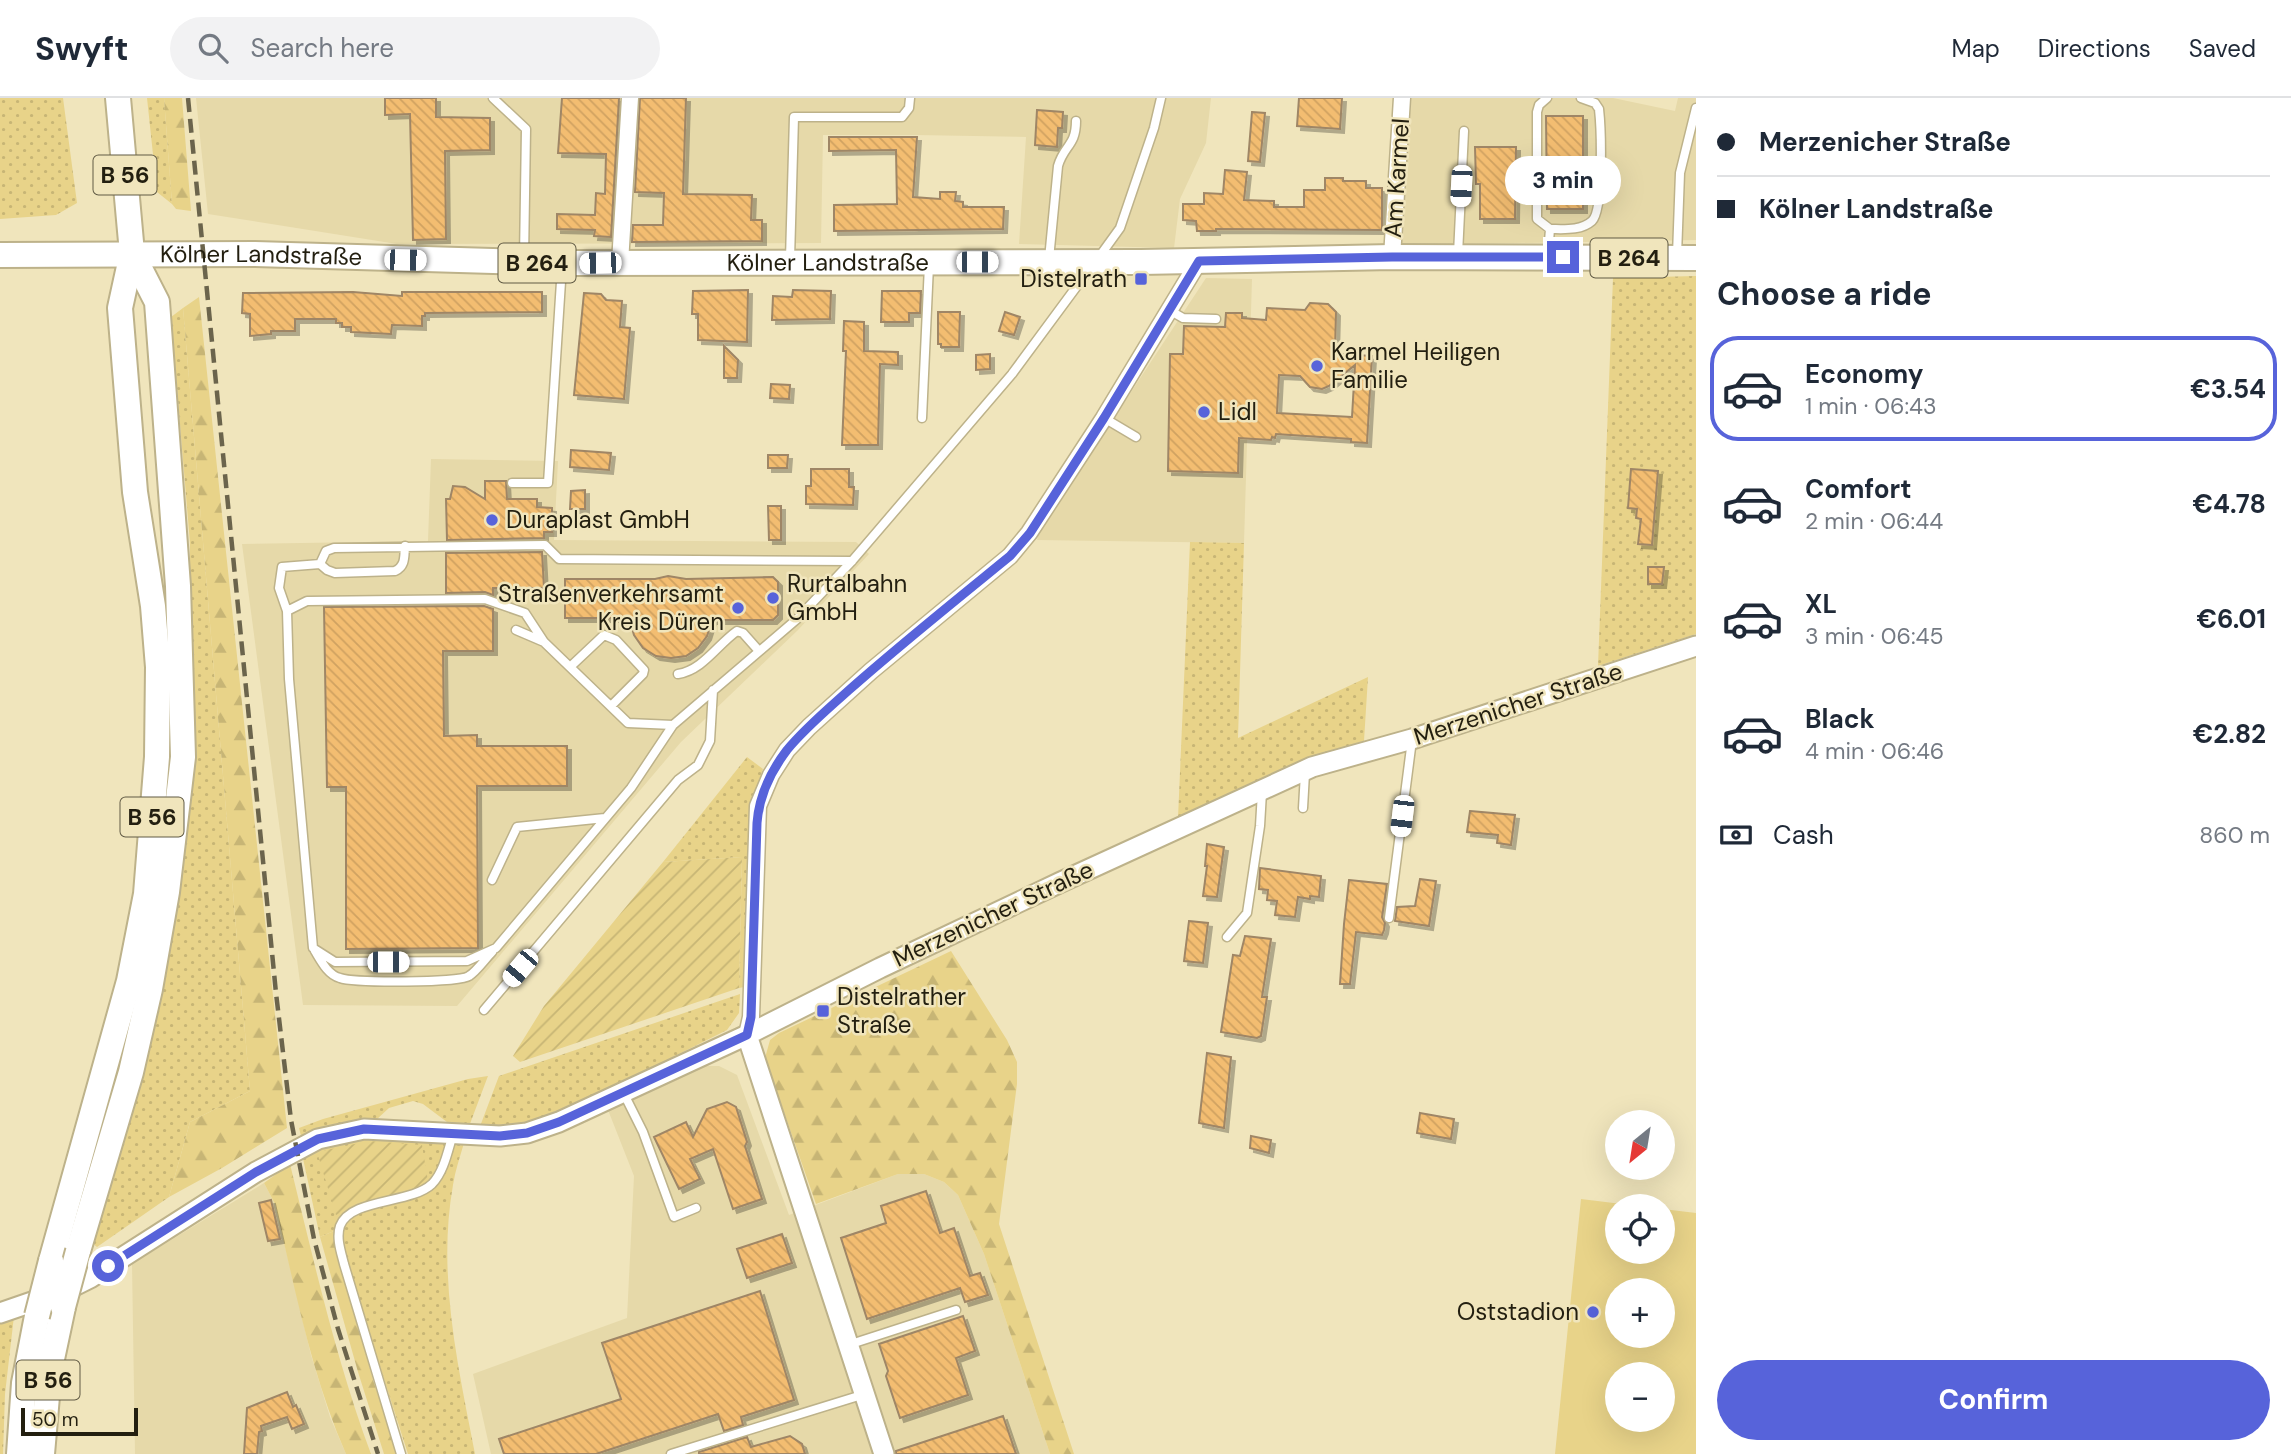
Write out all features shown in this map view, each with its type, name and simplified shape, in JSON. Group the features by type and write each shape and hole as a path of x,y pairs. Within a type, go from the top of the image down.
{"main road":[{"name":"B 56","path":"19,1454 24,1384 37,1316 129,981 146,894 158,757 155,618 135,492 120,307 132,253 118,98"},
{"name":"B 56","path":"42,1454 49,1373 63,1307 131,1072 150,989 167,892 183,757 178,586 157,302 132,253"},
{"name":"Kölner Landstraße","path":"0,255 255,254 562,263 1095,262 1392,257 1686,258"}],"street":[{"path":"620,262 630,98"},
{"name":"Am Karmel","path":"1392,257 1402,98"},
{"path":"884,1454 747,1035 752,986 758,806 771,775 788,750 809,727 871,671 1010,556 1030,533 1104,418 1199,261"},
{"name":"Merzenicher Straße","path":"0,1313 64,1291 90,1278 256,1172 318,1139 364,1129 500,1136 527,1133 559,1122 747,1035 964,928 1305,770 1412,739 1696,646"}],"lane":[{"path":"493,98 526,129 524,262"},
{"path":"790,262 794,117 902,117 909,108 910,98"},
{"path":"852,561 559,559 545,545 405,546 334,548 326,551 320,564 282,567 279,588 287,611 289,679 313,948 324,967 338,978 441,980 469,976 496,948 631,788 673,725 797,618 852,561 1012,374 1120,228 1154,128 1161,98"},
{"path":"1547,98 1539,105 1537,112 1537,219 1550,229 1583,226 1593,221 1600,205 1599,109 1595,103 1581,98"},
{"path":"1686,258 1680,173 1696,108"},
{"path":"1049,262 1058,166 1062,152 1076,137 1076,121"},
{"path":"1458,257 1464,131"},
{"path":"1548,257 1550,229"},
{"path":"922,418 929,262"},
{"path":"512,483 548,483 562,263"},
{"path":"1170,310 1183,318 1216,319"},
{"path":"1104,418 1136,437"},
{"path":"320,564 335,573 395,571 404,562 405,546"},
{"path":"287,611 307,601 485,599 525,613 544,642 628,723 673,725"},
{"path":"516,630 544,642"},
{"path":"678,674 699,665 737,631 759,651"},
{"path":"570,667 604,635 616,640 644,670 611,706"},
{"path":"484,1010 678,780 698,765 710,741 713,690"},
{"path":"1389,918 1412,739"},
{"path":"1303,808 1305,770"},
{"path":"1227,937 1247,913 1260,826 1262,789"},
{"path":"492,880 517,827 606,818"},
{"path":"313,948 335,962 467,961 496,948"},
{"path":"623,1093 643,1132 674,1217 696,1208"},
{"path":"401,1454 344,1264 338,1241 340,1227 353,1212 419,1193 434,1183 444,1164 453,1134"},
{"path":"848,1345 956,1310"},
{"path":"671,1454 864,1394"}],"shaded area":[{"path":"196,98 1211,98 1206,143 1180,199 1174,248 1019,244 1026,137 915,135 823,135 821,243 397,244 208,214"},
{"path":"1408,98 1613,98 1675,111 1678,98 1696,98 1696,240 1400,245"},
{"path":"1206,278 1252,279 1244,543 1037,540 1039,532"},
{"path":"431,459 558,461 554,540 856,542 869,554 798,630 681,742 457,1006 303,1005 242,544 428,541"},
{"path":"706,1066 719,1066 737,1075 789,1215 898,1174 924,1174 944,1182 958,1195 984,1254 1050,1454 491,1454 473,1374 627,1318 634,1176 608,1110 674,1078"},
{"path":"264,1183 275,1204 311,1355 330,1417 346,1454 135,1454 132,1264"}],"green space":[{"path":"0,98 63,98 77,203 56,215 0,219"},
{"path":"147,98 164,98 172,204 157,192"},
{"path":"164,98 182,98 191,211 176,209 172,204"},
{"path":"1696,276 1696,634 1598,666 1613,278"},
{"path":"199,297 287,1128 169,1197 190,1122 250,1091 183,308"},
{"path":"183,308 250,1091 190,1122 169,1197 97,1247 91,1242 117,1156 190,619 190,543 171,317"},
{"path":"1190,542 1244,543 1238,738 1368,677 1364,741 1303,761 1178,818"},
{"path":"747,757 763,769 752,800 747,858 744,987 739,988 742,857 663,862"},
{"path":"742,857 739,988 520,1062 513,1056 544,1006 663,862"},
{"path":"951,951 1007,1040 1017,1062 1017,1084 999,1224 1074,1454 1050,1454 984,1254 958,1195 944,1182 924,1174 898,1174 816,1204 765,1058 770,1040 779,1033"},
{"path":"740,994 739,1013 727,1030 673,1057 677,1060 579,1106 507,1130 479,1129 499,1076"},
{"path":"488,1076 468,1129 455,1128 423,1104 413,1101 389,1108 376,1120 340,1124 301,1136 299,1128 323,1119 468,1079"},
{"path":"361,1137 464,1143 454,1180 449,1219 448,1286 456,1354 475,1454 408,1454 337,1232 355,1214 410,1197 412,1190 349,1211 334,1231 320,1237 302,1154"},
{"path":"369,1141 422,1145 428,1181 412,1190 336,1215 317,1152"},
{"path":"290,1164 336,1347 371,1454 346,1454 313,1362 275,1204 264,1183"},
{"name":"Oststadion","path":"1581,1199 1605,1202 1605,1264 1675,1264 1675,1210 1696,1213 1696,1454 1555,1454"},
{"path":"334,1231 373,1380 398,1454 384,1454 358,1372 320,1237"},
{"path":"14,1316 5,1394 3,1454 0,1454 0,1321"}],"building":[{"path":"385,98 436,98 436,117 490,118 490,150 445,151 446,239 413,240 410,114 385,115"},
{"path":"562,98 619,98 611,237 594,236 595,230 557,229 557,214 595,215 596,193 605,194 606,154 558,153"},
{"path":"640,98 686,98 683,194 752,195 751,220 762,220 762,241 632,242 633,225 663,225 664,193 635,192"},
{"path":"1299,98 1342,98 1340,129 1297,126"},
{"path":"1037,110 1063,112 1062,128 1058,128 1057,147 1035,145"},
{"path":"1252,112 1265,113 1260,162 1248,161"},
{"path":"1546,116 1583,116 1583,209 1547,209"},
{"path":"829,137 917,137 913,197 940,199 940,192 956,192 955,201 963,202 963,207 1004,207 1003,229 834,231 834,205 897,204 896,150 829,151"},
{"path":"1475,147 1516,147 1515,219 1480,219 1480,184 1476,184"},
{"path":"1225,170 1247,172 1244,200 1274,201 1274,207 1304,207 1304,190 1325,190 1325,178 1366,181 1366,188 1382,188 1382,230 1197,231 1196,221 1183,220 1183,204 1204,204 1204,193 1223,194"},
{"path":"748,290 747,342 698,340 698,314 692,314 693,291"},
{"path":"793,290 831,291 830,319 772,320 773,296 792,297"},
{"path":"882,291 921,291 920,313 909,313 909,322 881,322"},
{"path":"353,292 402,296 402,292 542,292 542,312 425,313 425,316 422,316 422,326 392,325 391,334 351,332 351,327 342,327 342,323 336,323 336,319 295,319 295,331 271,331 271,334 250,336 250,314 242,313 243,293"},
{"path":"584,293 601,294 606,300 622,301 620,327 630,328 624,399 574,395"},
{"path":"1310,303 1328,304 1336,312 1335,350 1339,350 1339,354 1372,356 1367,443 1351,442 1351,439 1276,434 1271,440 1239,438 1238,473 1168,471 1170,354 1183,354 1184,326 1225,327 1226,313 1242,313 1242,318 1266,320 1267,308 1305,310","holes":["1355,365 1352,417 1277,413 1279,375 1300,376 1310,387 1322,389"]},
{"path":"938,312 960,312 959,347 941,347 941,344 938,344"},
{"path":"1005,312 1020,317 1014,335 999,331"},
{"path":"844,321 864,322 864,351 898,352 898,365 880,364 878,445 842,445 846,351 843,351"},
{"path":"724,346 738,360 737,378 724,378"},
{"path":"990,354 990,369 976,370 976,355"},
{"path":"771,384 790,385 789,399 770,398"},
{"path":"571,450 611,453 609,470 570,467"},
{"path":"768,455 788,455 787,468 768,468"},
{"path":"811,469 849,469 849,487 854,487 853,505 806,504 806,486 811,486"},
{"path":"1631,469 1658,471 1652,545 1638,544 1641,519 1636,518 1637,509 1628,508"},
{"name":"Duraplast GmbH","path":"485,481 506,481 507,499 537,499 537,507 552,508 552,532 544,532 544,538 447,540 446,499 450,499 453,486 465,487 485,499"},
{"path":"585,490 585,509 570,509 571,491"},
{"path":"768,506 781,506 781,540 769,540"},
{"path":"542,552 544,588 493,588 493,595 485,592 446,593 446,553"},
{"path":"1648,567 1664,567 1662,584 1648,584"},
{"path":"668,576 686,579 773,577 778,582 778,615 773,620 712,620 707,636 698,648 686,656 671,658 656,656 643,648 634,635 629,618 565,618 565,579 655,579"},
{"path":"484,606 493,609 493,651 443,651 444,736 477,735 477,746 567,746 567,786 477,786 478,948 346,949 346,787 327,787 324,607"},
{"path":"1470,811 1515,815 1511,845 1497,843 1498,835 1467,832"},
{"path":"1207,844 1224,847 1217,897 1203,896"},
{"path":"1260,868 1321,876 1319,897 1298,897 1295,917 1275,915 1277,901 1267,900 1268,890 1259,889"},
{"path":"1420,879 1436,881 1429,926 1395,921 1397,907 1415,906"},
{"path":"1349,880 1387,884 1382,917 1385,923 1382,935 1356,932 1350,984 1340,984 1344,924"},
{"path":"1189,921 1208,923 1203,963 1184,961"},
{"path":"1245,936 1271,939 1262,997 1267,997 1261,1036 1257,1038 1221,1032 1233,955 1240,956"},
{"path":"1207,1053 1231,1057 1224,1128 1199,1123"},
{"path":"727,1102 736,1107 762,1199 733,1209 713,1149 690,1159 700,1179 679,1189 654,1137 686,1122 693,1137 707,1109"},
{"path":"1420,1113 1454,1119 1451,1139 1417,1133"},
{"path":"1251,1136 1271,1140 1269,1153 1250,1148"},
{"path":"926,1191 940,1233 954,1228 970,1276 980,1273 988,1295 965,1302 960,1288 867,1319 841,1238 886,1223 881,1206"},
{"path":"271,1200 280,1239 268,1241 259,1203"},
{"path":"782,1234 792,1263 747,1278 737,1249"},
{"path":"760,1291 794,1400 741,1417 743,1425 724,1431 718,1414 596,1454 504,1454 499,1439 621,1399 602,1343"},
{"path":"963,1316 975,1351 956,1358 968,1395 900,1418 879,1344"},
{"path":"287,1392 304,1424 292,1429 287,1417 261,1426 257,1454 244,1454 247,1408"},
{"path":"1003,1416 1016,1454 896,1454 896,1451"},
{"path":"790,1436 802,1444 805,1454 699,1454 747,1437 751,1447"}],"railway":[{"path":"188,98 276,993 291,1120 314,1239 338,1329 378,1454"}],"place":[{"name":"Distelrath","path":"1141,279"},
{"name":"Karmel Heiligen Familie","path":"1317,366"},
{"name":"Lidl","path":"1204,412"},
{"name":"Duraplast GmbH","path":"492,520"},
{"name":"Rurtalbahn GmbH","path":"773,598"},
{"name":"Straßenverkehrsamt Kreis Düren","path":"738,608"},
{"name":"Distelrather Straße","path":"823,1011"},
{"name":"Oststadion","path":"1593,1312"}],"route":[{"path":"108,1266 256,1172 318,1139 364,1129 500,1136 527,1133 559,1122 747,1035 751,1017 758,806 771,775 788,750 809,727 871,671 1010,556 1030,533 1104,418 1199,261 1563,257"}]}
